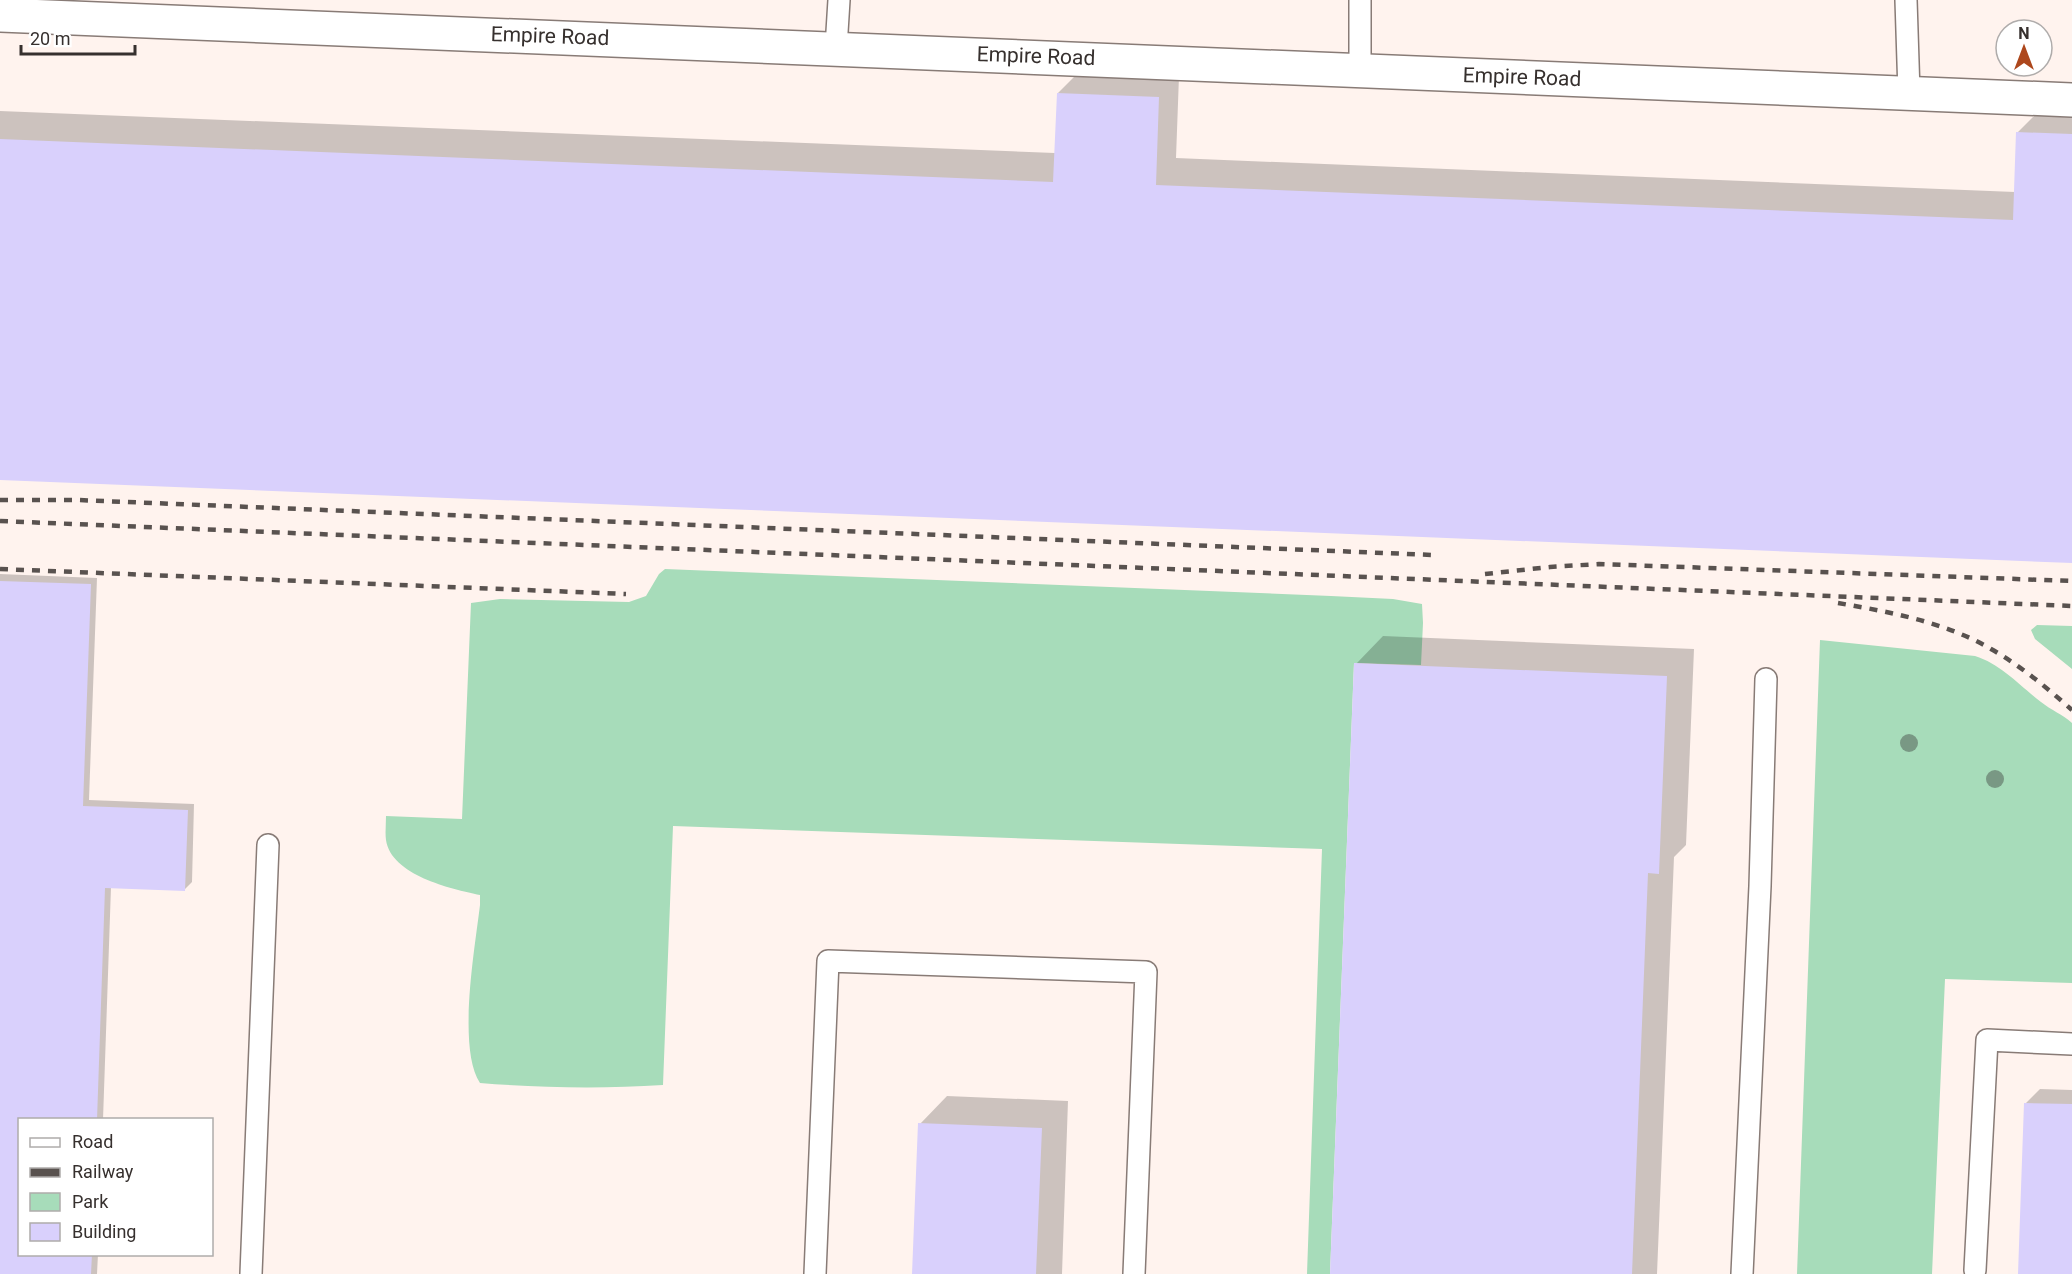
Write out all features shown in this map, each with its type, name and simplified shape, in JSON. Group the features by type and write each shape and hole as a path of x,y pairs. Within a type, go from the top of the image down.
{"street":[{"name":"Empire Road","path":"0,15 2072,100"}],"lane":[{"path":"836,48 839,0"},
{"path":"1360,0 1360,70"},
{"path":"1906,0 1909,93"},
{"path":"1742,1274 1759,898 1766,679"},
{"path":"251,1274 268,845"},
{"path":"815,1274 828,961 1146,972 1134,1274"},
{"path":"1976,1269 1987,1040 2072,1044"}],"green space":[{"path":"665,569 1331,596 1393,599 1422,604 1421,665 1354,663 1330,1274 1307,1274 1322,849 673,826 663,1085 572,1087 480,1083 473,1067 469,1023 480,895 439,884 410,871 399,863 390,852 386,840 386,816 462,819 471,603 500,599 629,602 646,596 659,574"},
{"path":"2037,625 2072,626 2072,669 2035,639 2031,630"},
{"path":"1820,640 1975,656 2002,670 2041,702 2072,723 2072,983 1945,979 1932,1274 1797,1274"}],"building":[{"path":"1057,93 1159,97 1156,185 2013,220 2016,132 2072,134 2072,563 0,480 0,139 1053,182"},
{"path":"0,581 91,584 83,806 188,810 185,891 105,888 97,1118 18,1118 18,1256 92,1256 91,1274 0,1274"},
{"path":"1354,663 1667,676 1659,874 1648,873 1632,1274 1330,1274"},
{"path":"2024,1103 2072,1104 2072,1274 2018,1274"},
{"path":"918,1123 1042,1128 1036,1274 912,1274"}],"railway":[{"path":"0,500 78,500 1433,555"},
{"path":"0,521 2072,606"},
{"path":"1485,574 1599,564 2072,581"},
{"path":"0,569 626,594"},
{"path":"1838,603 1917,619 1973,640 2023,670 2072,710"}]}
